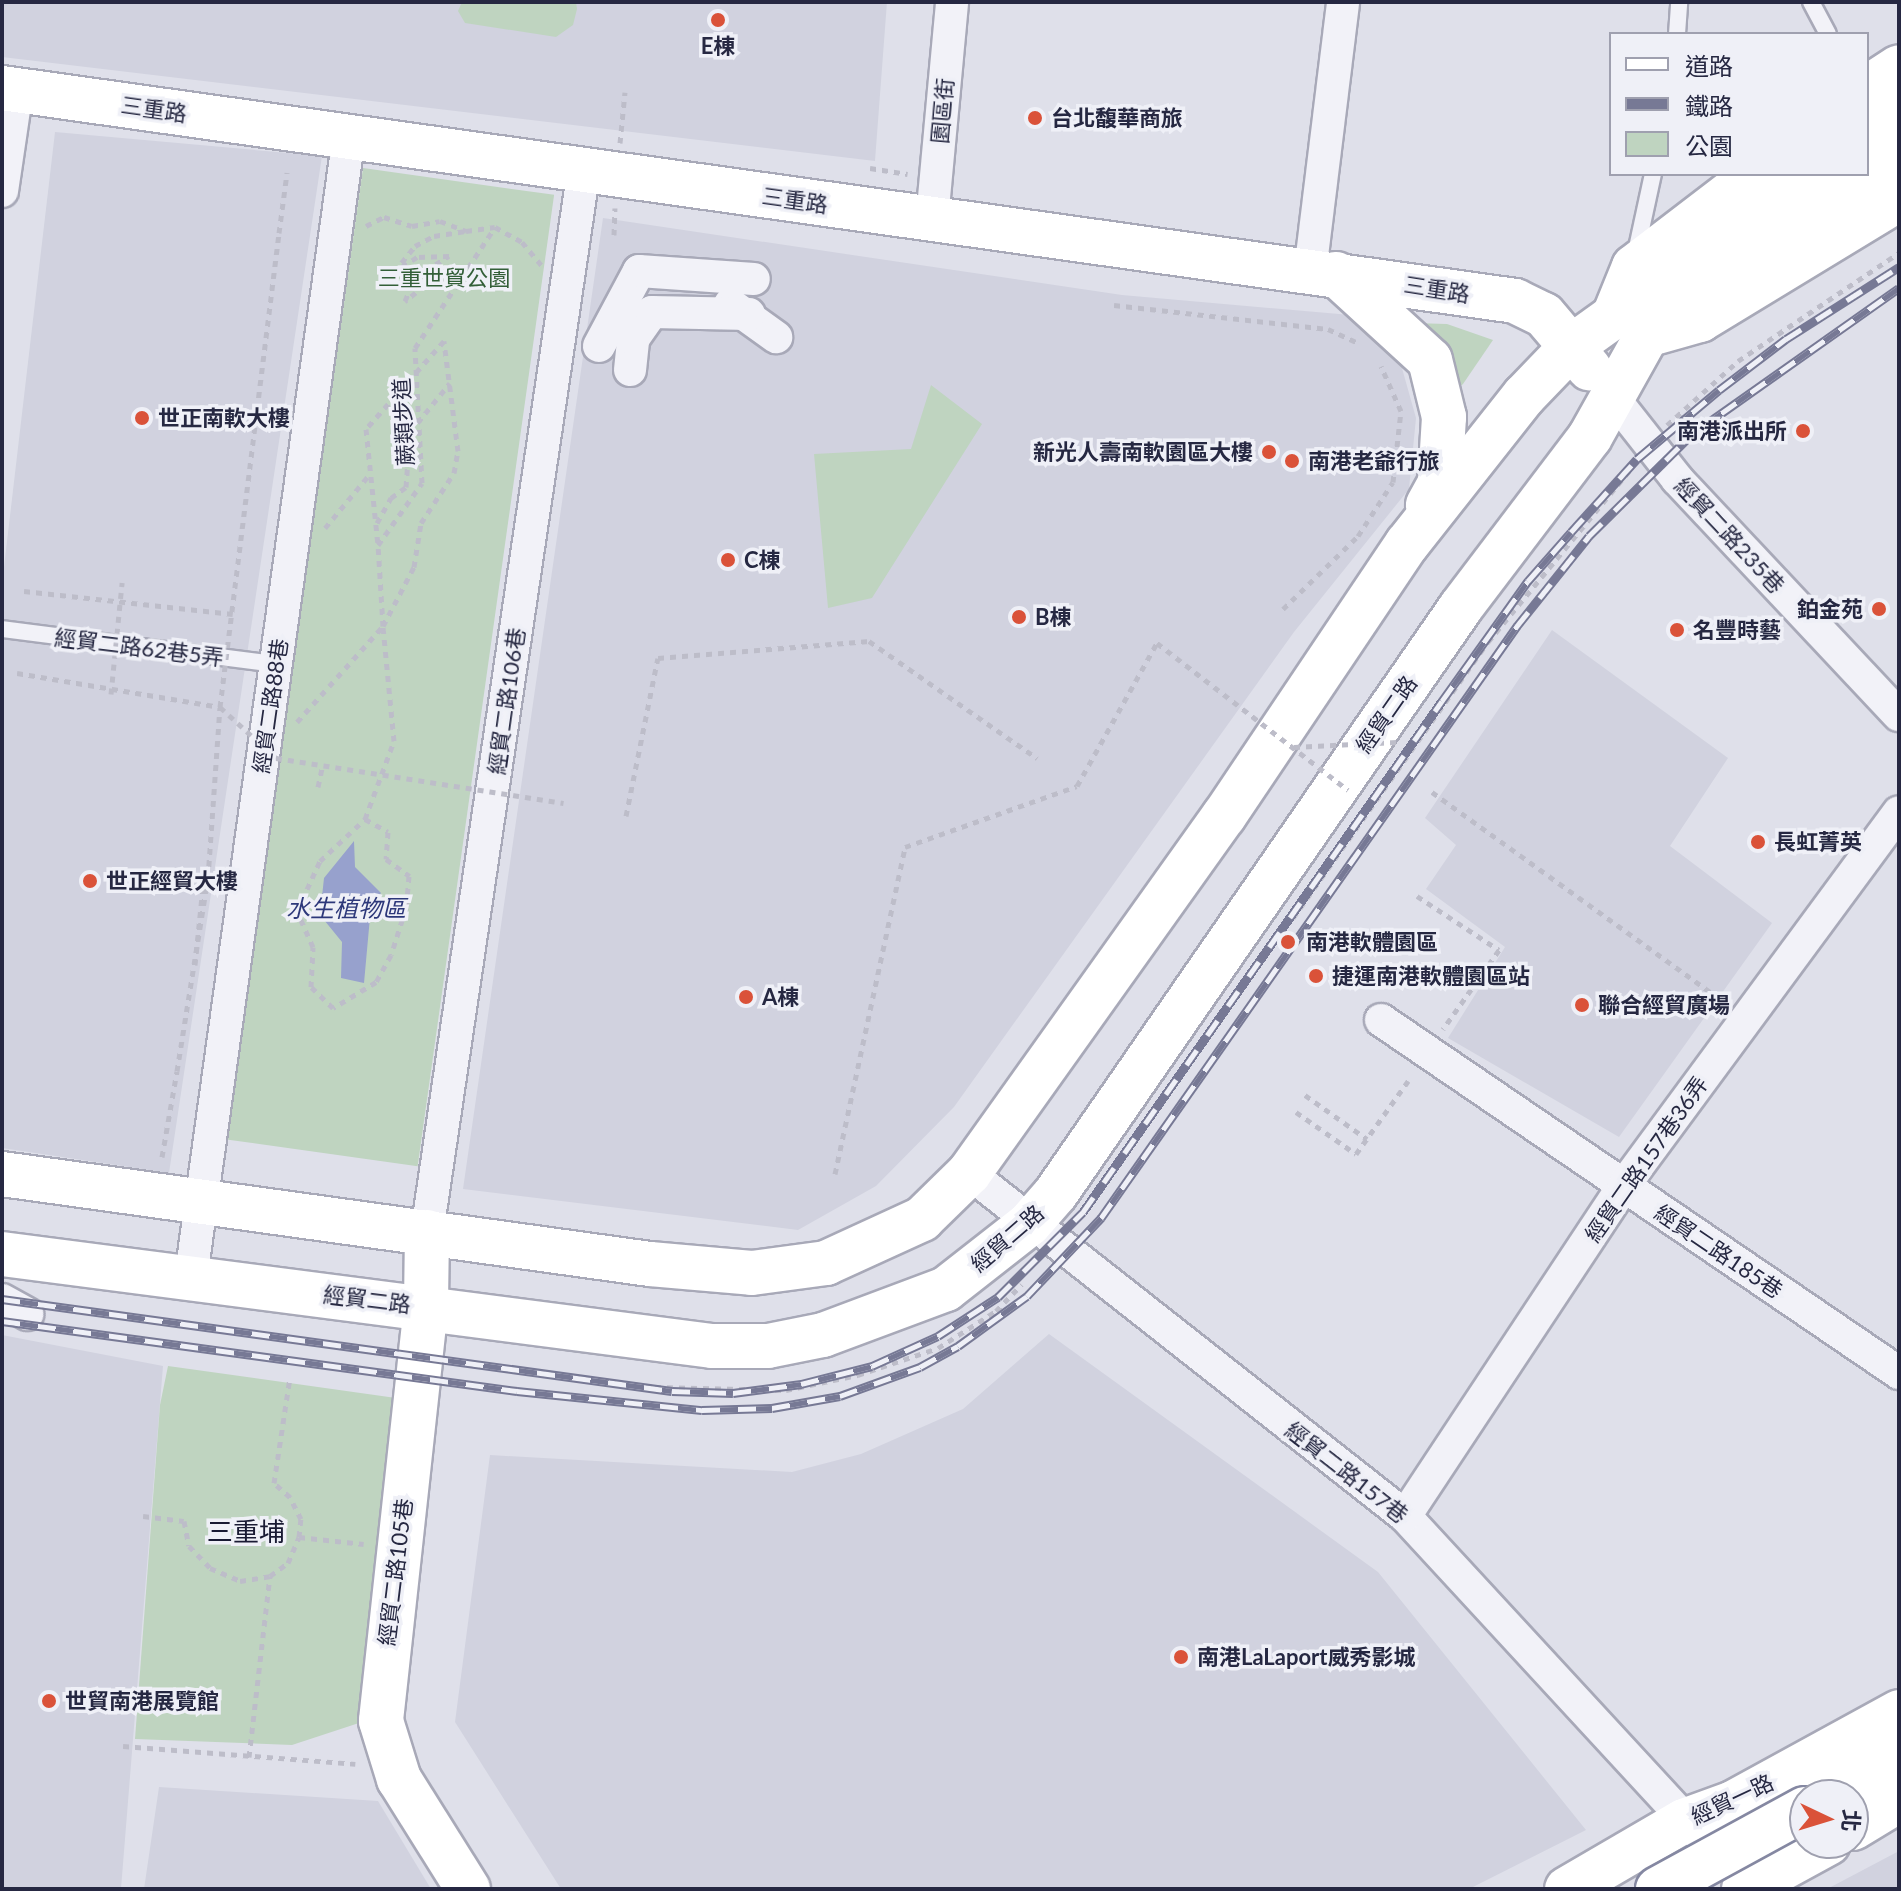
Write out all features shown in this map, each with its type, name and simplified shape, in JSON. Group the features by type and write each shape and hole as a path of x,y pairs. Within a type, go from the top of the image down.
{"main road":[{"path":"1869,87 1899,67"},
{"name":"三重路","path":"9,89 1323,273 1531,306 1571,347"},
{"path":"1869,132 1899,110"},
{"path":"2,1174 664,1266 752,1273 826,1263 922,1219 969,1173 1224,816 1407,544 1524,396 1571,347 1630,327 1899,160"},
{"path":"1630,327 1634,267 1752,176"},
{"path":"1630,327 1810,176"},
{"path":"1630,327 1700,320 1899,199"},
{"path":"1323,273 1430,360 1440,396 1440,483 1407,544"},
{"name":"經貿二路","path":"2,1254 426,1306 712,1346 768,1346 823,1335 946,1289 1029,1224 1056,1193 1244,928 1461,607 1590,437 1611,395 1630,327"},
{"name":"經貿二路235巷","path":"1571,347 1611,395"},
{"name":"經貿二路105巷","path":"427,1232 426,1306 381,1721 399,1779 468,1889"},
{"name":"經貿一路","path":"1567,1889 1684,1821 1733,1803 1899,1712"},
{"path":"1860,1779 1899,1758"},
{"path":"1869,1818 1899,1800"},
{"path":"1658,1889 1789,1818"},
{"path":"1747,1887 1799,1859"}],"street":[{"name":"園區街","path":"932,219 952,2"},
{"path":"1323,273 1343,2"},
{"path":"2,191 9,89"},
{"name":"經貿二路88巷","path":"191,1276 349,136"},
{"name":"經貿二路106巷","path":"427,1232 584,169"},
{"path":"630,370 630,307 639,271 675,273 754,297 776,337"},
{"path":"675,273 706,292"},
{"path":"599,346 630,307 706,292 754,297"},
{"path":"630,307 754,297"},
{"name":"經貿二路235巷","path":"1611,395 1647,444 1899,715"},
{"name":"經貿二路157巷36弄","path":"1405,1516 1624,1185 1899,812"},
{"name":"經貿二路185巷","path":"1381,1020 1899,1373"},
{"name":"經貿二路157巷","path":"969,1173 1029,1224 1405,1516 1747,1887"}],"lane":[{"path":"1677,32 1679,2"},
{"path":"1811,2 1827,32"},
{"path":"1634,267 1653,176"},
{"name":"經貿二路62巷5弄","path":"2,629 276,664"}],"path":[{"path":"162,1157 208,878 220,707 287,173"},
{"path":"358,231 384,217 412,226 440,221 466,231"},
{"path":"447,282 425,285 405,301 415,277 449,256 417,257 394,272 415,246 434,236 495,227 522,242 549,273"},
{"name":"蕨類步道","path":"378,545 422,483 415,348 495,227"},
{"path":"1291,920 1488,642 1647,444 1738,361 1899,253"},
{"path":"1114,305 1328,329 1362,345"},
{"path":"294,726 383,626 414,567 421,523 454,473 458,451 444,341 366,429 378,545 383,626 394,741 365,819 320,861 297,911 313,947 311,987 333,1008 376,982 391,955 406,908 409,876 386,859 388,832 365,819"},
{"path":"1283,609 1358,536 1393,482 1401,411 1372,356"},
{"path":"376,524 391,498 406,487 410,432 451,382"},
{"path":"318,536 371,473"},
{"path":"111,694 122,583"},
{"path":"24,591 233,614"},
{"path":"626,816 658,658 869,641 1037,758"},
{"path":"835,1174 905,847 1077,786 1157,643 1348,790"},
{"path":"17,673 110,685 220,707 276,758 322,768 563,803"},
{"path":"1293,747 1397,742"},
{"path":"318,787 322,768"},
{"path":"1432,792 1732,1008"},
{"path":"195,965 204,877 208,878"},
{"path":"1417,896 1499,950 1439,1036"},
{"path":"1296,1112 1356,1154 1408,1081"},
{"path":"1305,1095 1367,1139"},
{"path":"143,1516 184,1521 189,1546 210,1568 240,1581 270,1576 288,1563 299,1537 301,1519 290,1497 274,1483 290,1377"},
{"path":"299,1537 364,1544"},
{"path":"249,1757 270,1576"},
{"path":"123,1746 355,1764"}],"shaded area":[{"path":"2,2 887,2 875,161 2,57"},
{"path":"55,132 322,156 169,1173 2,1148 2,584"},
{"path":"603,218 1122,295 1362,316 1398,354 1416,418 1409,489 1294,632 954,1107 876,1186 798,1230 463,1189"},
{"name":"聯合經貿廣場","path":"1552,630 1728,758 1670,846 1772,923 1619,1137 1448,1038 1505,947 1426,889 1456,845 1425,818"},
{"path":"1049,1334 1378,1572 1586,1830 1469,1889 561,1889 455,1722 490,1455 792,1472 861,1454 963,1409"},
{"path":"2,1335 163,1366 121,1889 2,1889"},
{"path":"159,1787 378,1801 431,1889 144,1889"},
{"path":"1899,1851 1899,1889 1827,1889"}],"green space":[{"path":"462,2 576,2 577,9 573,25 556,37 465,23 458,11"},
{"name":"三重世貿公園","path":"363,168 554,195 418,1166 226,1139"},
{"path":"1413,323 1447,324 1493,340 1463,384 1441,403"},
{"path":"931,385 982,424 872,598 828,608 814,454 911,449"},
{"path":"168,1366 396,1398 362,1722 292,1745 135,1739 160,1405"}],"water":[{"name":"水生植物區","path":"354,841 355,867 381,893 371,906 364,983 341,978 342,942 320,915 324,878"}],"railway":[{"path":"2,1299 672,1391 733,1393 801,1384 872,1366 938,1336 998,1297 1083,1212 1528,581 1571,532 1637,459 1719,390 1786,339 1899,267"},
{"path":"2,1321 517,1391 702,1410 772,1408 840,1396 920,1367 958,1346 1027,1296 1101,1218 1517,626 1589,536 1692,434 1899,288"}],"place":[{"name":"E棟","path":"718,20"},
{"name":"台北馥華商旅","path":"1035,118"},
{"name":"世正南軟大樓","path":"142,418"},
{"name":"南港派出所","path":"1803,431"},
{"name":"新光人壽南軟園區大樓","path":"1269,452"},
{"name":"南港老爺行旅","path":"1292,461"},
{"name":"C棟","path":"728,560"},
{"name":"鉑金苑","path":"1879,609"},
{"name":"B棟","path":"1019,617"},
{"name":"名豐時藝","path":"1677,630"},
{"name":"長虹菁英","path":"1758,842"},
{"name":"世正經貿大樓","path":"90,881"},
{"name":"南港軟體園區","path":"1288,942"},
{"name":"捷運南港軟體園區站","path":"1316,976"},
{"name":"A棟","path":"746,997"},
{"name":"聯合經貿廣場","path":"1582,1005"},
{"name":"南港LaLaport威秀影城","path":"1181,1657"},
{"name":"世貿南港展覽館","path":"49,1701"}],"district":[{"name":"三重埔","path":"246,1532"}]}
